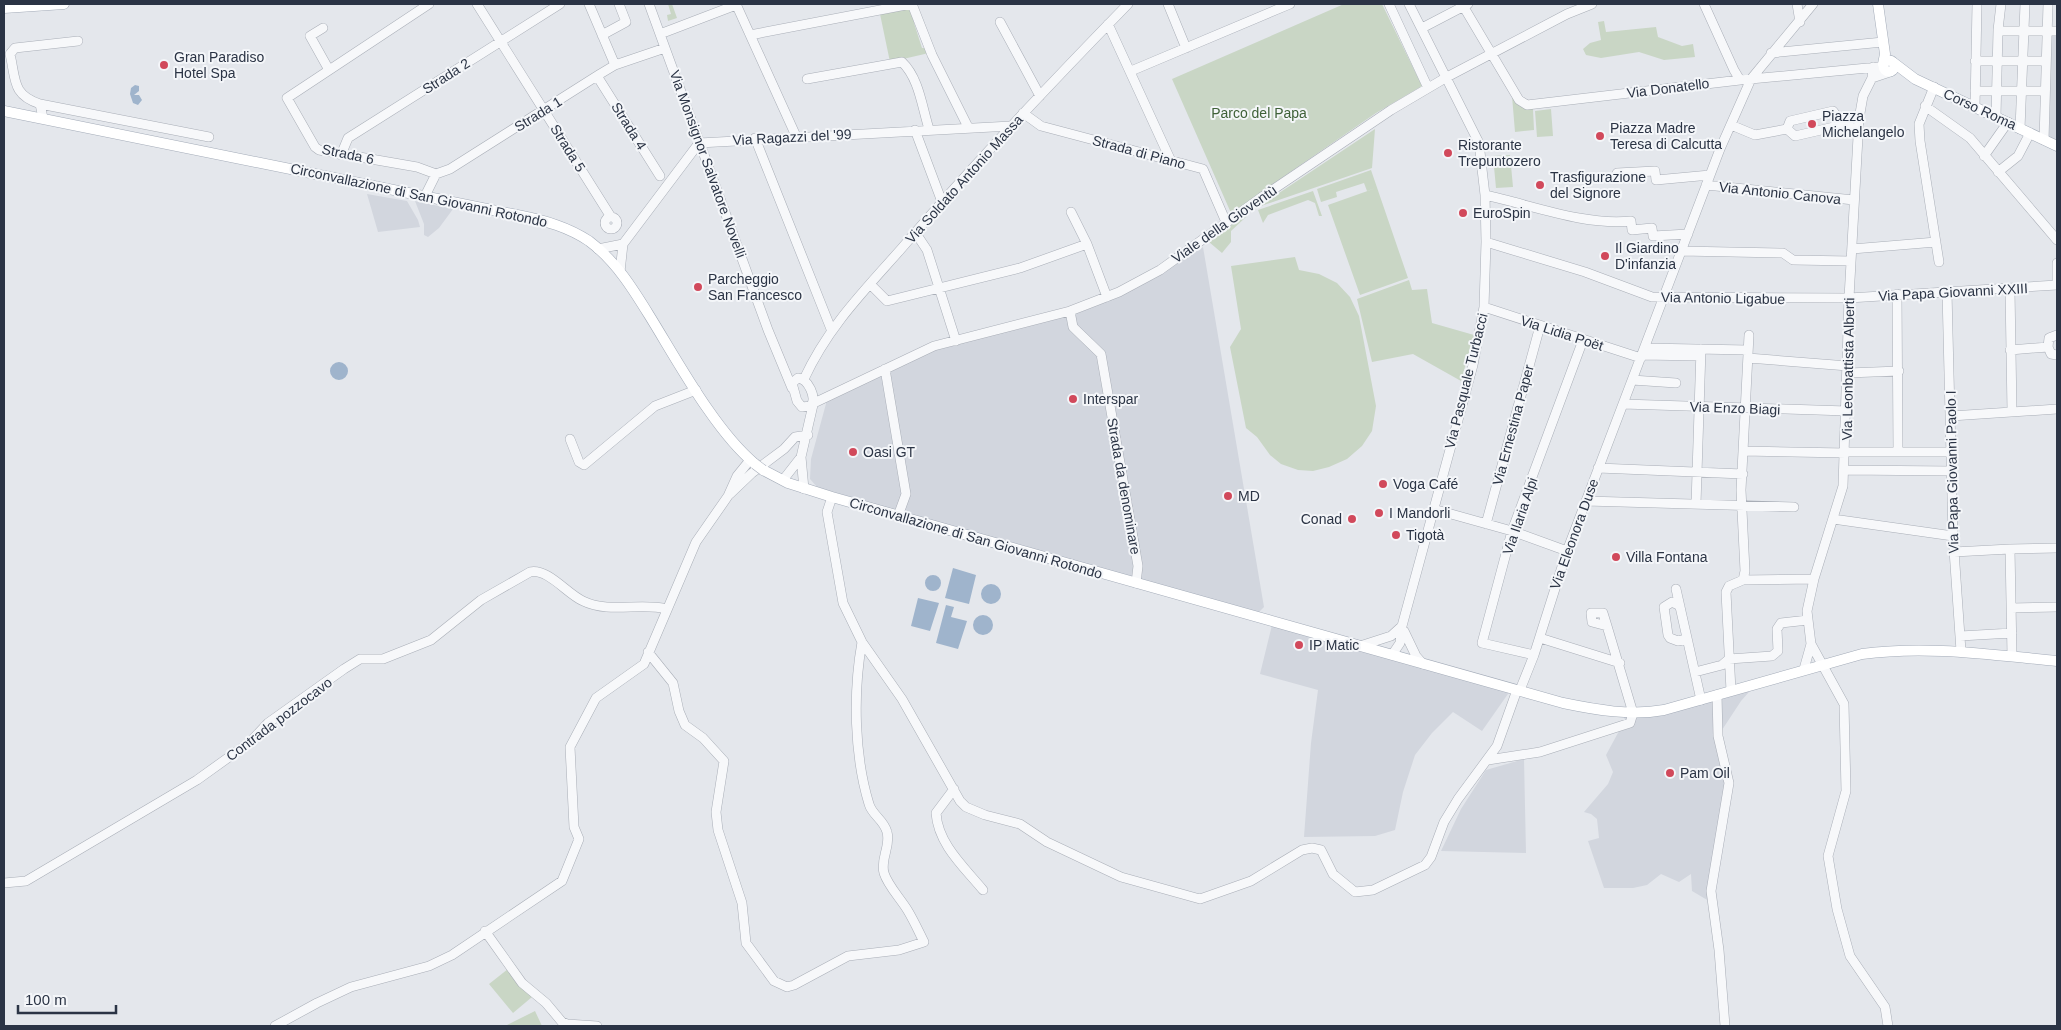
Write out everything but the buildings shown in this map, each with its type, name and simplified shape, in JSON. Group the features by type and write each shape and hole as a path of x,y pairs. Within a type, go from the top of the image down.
{"main road":[{"path":"4,8 64,4"},
{"path":"1878,4 1885,54 1890,68"},
{"name":"Corso Roma","path":"1890,68 2057,146"},
{"name":"Circonvallazione di San Giovanni Rotondo","path":"4,111 551,222 570,230 598,249 620,272 696,390 737,447 756,465 783,480 804,489 898,516 1519,690 1593,709 1633,713 1660,710 1701,700 1822,664 1862,654 1889,650 1921,649 2057,661"}],"street":[{"path":"323,28 310,36 328,70 429,4"},
{"name":"Strada 5","path":"477,4 611,217"},
{"name":"Strada 2","path":"341,155 348,138 560,4"},
{"path":"589,4 615,65"},
{"path":"602,35 626,22 619,4"},
{"name":"Via Monsignor Salvatore Novelli","path":"649,4 777,353 800,406 808,435"},
{"path":"645,55 660,36 736,4 796,136"},
{"path":"750,35 912,4 932,55 968,127"},
{"name":"Via Soldato Antonio Massa","path":"792,388 793,381 800,378 812,363 831,329 870,284 942,202 1078,54 1128,4"},
{"path":"1168,4 1186,48"},
{"path":"1131,72 1290,4"},
{"path":"1389,4 1428,88"},
{"name":"Via Pasquale Turbacci","path":"1392,655 1393,641 1402,626 1473,365 1484,307 1486,242 1485,196 1479,143 1409,4"},
{"name":"Viale della Gioventù","path":"813,404 934,346 1070,311 1107,296 1160,270 1226,222 1391,110 1447,77 1572,12 1592,4"},
{"path":"1704,4 1740,80"},
{"path":"1797,4 1800,22"},
{"name":"Via Eleonora Duse","path":"954,790 966,807 994,818 1020,824 1054,846 1121,877 1200,899 1251,881 1302,850 1312,848 1321,850 1333,874 1355,892 1373,890 1425,865 1431,857 1444,822 1497,746 1534,655 1567,551 1598,468 1706,185 1751,79 1813,4"},
{"path":"1974,108 1978,4"},
{"path":"1996,117 1998,31 2001,4"},
{"path":"2020,128 2025,4"},
{"path":"2044,140 2048,4"},
{"path":"1422,28 1464,5 1491,54"},
{"path":"1000,22 1040,96"},
{"path":"1108,24 1171,161"},
{"path":"1998,31 2057,31"},
{"path":"78,41 15,48 10,54 20,94 26,100 209,137"},
{"path":"1771,53 1883,42"},
{"name":"Strada 1","path":"436,174 450,169 615,65 665,48"},
{"name":"Via Donatello","path":"1491,54 1519,100 1527,105 1740,80 1873,67"},
{"path":"1975,60 2046,61"},
{"path":"807,79 902,62 908,68 918,90 929,129"},
{"path":"1873,67 1890,68"},
{"name":"Via Leonbattista Alberti","path":"1873,67 1872,78 1863,96 1858,131 1849,298 1845,470 1842,490 1807,605 1811,644 1844,704 1846,791 1828,856 1837,909 1850,956 1885,1007 1888,1026"},
{"path":"1872,78 1890,68"},
{"name":"Strada 6","path":"328,70 287,98 314,147 341,155 418,166 436,174"},
{"name":"Strada 4","path":"597,76 660,176"},
{"path":"1934,87 1919,124 1939,262"},
{"path":"1974,91 2046,91"},
{"path":"40,104 43,118"},
{"path":"1925,106 1970,138 2057,240"},
{"path":"1787,129 1790,121 1833,111 1840,120 1858,131"},
{"name":"Strada di Piano","path":"1024,113 1041,126 1202,169 1226,222"},
{"path":"1787,129 1795,136 1848,124 1859,118"},
{"path":"1984,156 2008,122"},
{"path":"1731,124 1755,135 1787,129"},
{"name":"Via Ragazzi del '99","path":"699,143 755,138 1012,126"},
{"path":"915,130 942,202"},
{"path":"1998,172 2018,156 2030,133"},
{"path":"755,138 831,329"},
{"path":"620,272 622,244 699,143"},
{"path":"1617,173 1655,171 1656,180 1710,175"},
{"path":"425,196 436,174"},
{"name":"Via Antonio Canova","path":"1706,185 1854,200"},
{"path":"1485,196 1608,223 1631,221 1632,230 1652,228 1653,236 1688,234"},
{"path":"1071,212 1087,244 1107,296"},
{"path":"916,232 927,250 936,274 938,288 956,341"},
{"name":"Via Antonio Ligabue","path":"1486,242 1586,272 1652,296 1748,299 1849,298"},
{"path":"1852,249 1936,242"},
{"path":"598,249 622,244"},
{"path":"870,284 886,301 1020,268 1087,244"},
{"path":"1681,251 1783,253 1793,260 1851,261"},
{"path":"2057,263 2057,286"},
{"name":"Via Papa Giovanni XXIII","path":"1849,298 2057,286"},
{"path":"2010,290 2012,412"},
{"name":"Via Papa Giovanni Paolo I","path":"1947,292 1953,536 1961,652"},
{"path":"1897,294 1899,371 1898,452"},
{"name":"Via Lidia Poët","path":"1484,307 1583,340 1643,354 1748,354 1848,369 1899,371"},
{"name":"Strada da denominare","path":"1070,311 1073,327 1101,354 1138,566 1136,583"},
{"name":"Via Ernestina Paper","path":"1486,524 1540,326"},
{"path":"1743,580 1745,571 1741,505 1749,335"},
{"path":"2057,335 2049,338 2048,347 2051,354 2057,356"},
{"name":"Via Ilaria Alpi","path":"1534,655 1482,642 1512,531 1583,340"},
{"path":"2010,350 2048,347"},
{"name":"Via Monsignor Salvatore Novelli","path":"777,353 811,391 813,404"},
{"path":"1696,504 1700,353"},
{"path":"885,369 906,494 898,516"},
{"path":"1632,380 1676,383"},
{"path":"570,439 579,462 584,465 655,406 696,390"},
{"path":"811,391 825,395 833,394"},
{"path":"800,406 805,408 813,404"},
{"path":"804,489 802,457 813,404"},
{"name":"Via Enzo Biagi","path":"1623,404 1699,408 1847,411"},
{"path":"1951,416 2057,409"},
{"path":"728,496 752,473 784,449 795,437 808,435"},
{"path":"1744,451 1952,452"},
{"path":"783,480 802,457"},
{"path":"275,1026 351,987 428,966 452,955 562,881 579,839 574,826 570,747 596,698 644,664 696,542 728,496 737,476 756,465"},
{"path":"1598,468 1743,474"},
{"path":"1845,470 1952,472"},
{"path":"832,497 827,512 843,603 862,642 902,699 954,790 936,814 937,828 942,838 983,890"},
{"path":"1586,501 1794,507"},
{"path":"1433,510 1512,531 1567,551"},
{"path":"1833,519 1953,536"},
{"path":"1954,552 2057,548"},
{"path":"2010,550 2012,656"},
{"name":"Contrada pozzocavo","path":"4,883 26,881 197,780 250,742 268,723 344,669 360,660 383,660 431,640 481,600 530,572 539,572 547,576 577,598 594,605 667,609"},
{"path":"1731,691 1726,592 1730,586 1743,580 1814,579"},
{"path":"1676,589 1701,700"},
{"path":"1680,606 1672,602 1664,607 1668,635 1670,638 1678,641 1687,639"},
{"path":"2012,608 2057,606"},
{"path":"1695,672 1722,665 1729,659 1772,656 1778,651 1777,629 1781,623 1808,620"},
{"path":"1359,646 1372,644 1390,636 1402,626 1406,641 1423,664"},
{"path":"1488,760 1540,752 1630,723 1633,713 1608,626"},
{"path":"1960,636 2012,633"},
{"path":"1540,638 1620,663"},
{"path":"648,652 673,683 679,711 685,725 703,738 724,761 716,812 718,830 745,916 746,943 774,982 787,987 848,956 899,950 924,942 908,911 884,875 882,865 888,842 887,832 883,822 871,811 858,762 858,660 862,642"},
{"path":"1804,670 1811,644"},
{"path":"1717,695 1719,743 1729,783 1710,891 1719,950 1725,1026"},
{"path":"485,932 522,983 546,1003 562,1022 597,1026"}],"shaded area":[{"path":"2051,34 2057,34 2057,141 2049,137"},
{"path":"367,194 407,201 420,227 378,232"},
{"path":"415,201 453,209 439,228 428,237 424,235 424,224"},
{"path":"1203,247 1264,607 1258,613 837,493 817,487 810,479 811,459 827,400 934,350 1109,300 1153,279"},
{"path":"1272,625 1510,691 1482,731 1453,712 1432,733 1415,755 1403,792 1395,830 1375,836 1304,837 1311,743 1318,690 1260,674"},
{"path":"1748,682 1749,692 1722,730 1722,742 1731,782 1709,901 1692,891 1691,874 1679,882 1661,874 1647,885 1633,888 1604,888 1588,841 1599,838 1597,819 1591,814 1584,812 1608,784 1613,772 1606,755 1625,720 1621,709 1661,706"},
{"path":"1524,759 1526,853 1441,851 1461,809 1486,770"}],"green space":[{"path":"668,4 672,4 677,18 668,21 667,15 671,14"},
{"name":"Parco del Papa","path":"1344,4 1382,4 1422,86 1376,113 1231,213 1172,79"},
{"path":"910,9 917,22 914,23 922,48 928,48 929,53 890,62 880,14"},
{"path":"1604,21 1606,32 1656,27 1658,37 1682,46 1693,44 1695,57 1664,60 1639,52 1601,58 1586,55 1583,49 1590,43 1601,40 1598,22"},
{"path":"1512,96 1527,108 1533,109 1534,130 1515,132"},
{"path":"1551,109 1553,136 1537,137 1535,111"},
{"path":"1375,129 1372,168 1258,207"},
{"path":"1510,155 1513,187 1496,188 1493,156"},
{"path":"1371,170 1408,278 1360,295 1328,205 1376,188 1367,191 1364,183 1336,192 1337,197 1321,202 1317,189"},
{"path":"1313,191 1322,216 1319,216 1315,203 1308,200 1268,215 1263,223 1258,210"},
{"path":"1246,214 1247,216 1231,231 1231,242 1222,253 1209,242"},
{"path":"1295,257 1299,270 1319,274 1337,283 1350,297 1359,316 1376,406 1372,431 1362,446 1347,459 1329,467 1313,471 1298,470 1281,464 1270,455 1257,437 1246,428 1230,347 1241,329 1231,266"},
{"path":"1409,280 1412,290 1427,289 1432,323 1474,335 1461,381 1413,354 1372,362 1357,299"},
{"path":"508,969 532,997 513,1013 489,984"},
{"path":"535,1011 542,1026 505,1026"}],"water":[{"path":"135,85 139,86 139,91 134,95 139,95 142,100 138,105 133,103 130,94 131,88"},
{"path":"339,362 345,365 348,371 345,377 339,380 333,377 330,371 333,365"},
{"path":"953,568 976,575 969,604 945,598"},
{"path":"930,575 936,575 941,580 939,589 930,591 925,586 925,580"},
{"path":"987,584 995,584 1001,590 1001,598 995,604 987,604 981,598 981,590"},
{"path":"918,598 939,603 930,631 911,626"},
{"path":"946,605 954,607 951,617 967,621 958,649 936,643"},
{"path":"983,615 990,618 993,625 990,632 983,635 976,632 973,625 976,618"}],"place":[{"name":"Gran Paradiso Hotel Spa","path":"164,65"},
{"name":"Piazza Michelangelo","path":"1812,124"},
{"name":"Piazza Madre Teresa di Calcutta","path":"1600,136"},
{"name":"Ristorante Trepuntozero","path":"1448,153"},
{"name":"Trasfigurazione del Signore","path":"1540,185"},
{"name":"EuroSpin","path":"1463,213"},
{"name":"Il Giardino D'infanzia","path":"1605,256"},
{"name":"Parcheggio San Francesco","path":"698,287"},
{"name":"Interspar","path":"1073,399"},
{"name":"Oasi GT","path":"853,452"},
{"name":"Voga Café","path":"1383,484"},
{"name":"MD","path":"1228,496"},
{"name":"I Mandorli","path":"1379,513"},
{"name":"Conad","path":"1352,519"},
{"name":"Tigotà","path":"1396,535"},
{"name":"Villa Fontana","path":"1616,557"},
{"name":"IP Matic","path":"1299,645"},
{"name":"Pam Oil","path":"1670,773"}]}
